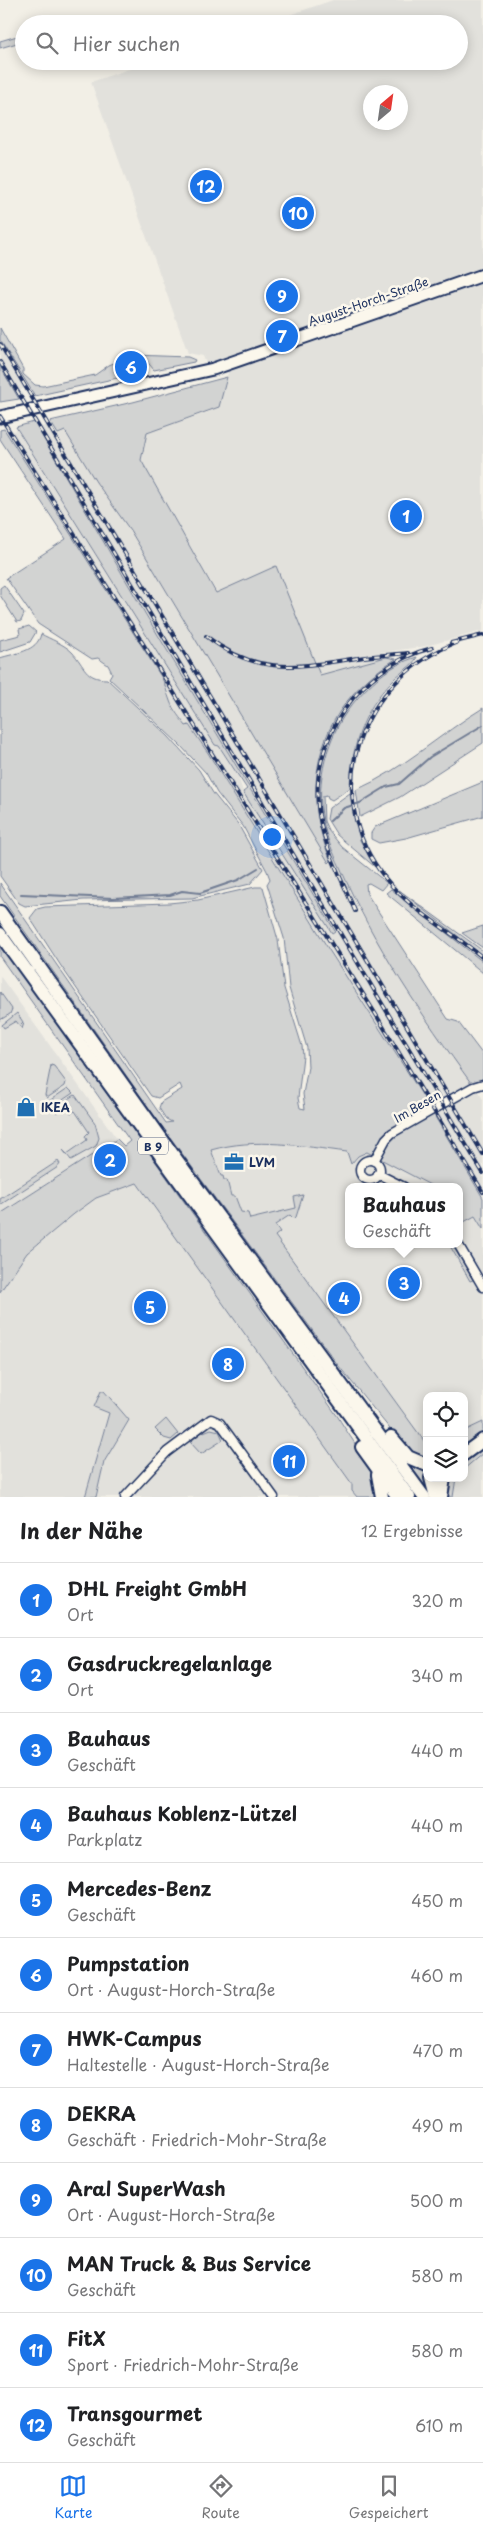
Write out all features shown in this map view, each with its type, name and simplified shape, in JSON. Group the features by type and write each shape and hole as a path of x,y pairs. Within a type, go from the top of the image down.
{"highway":[{"name":"B 9","path":"0,912 173,1155 424,1497"},
{"name":"B 9","path":"0,934 409,1497"},
{"path":"307,1358 314,1375 398,1497"},
{"path":"339,1381 370,1408 404,1454 423,1464"},
{"path":"468,1451 483,1440"},
{"path":"375,1466 381,1484 382,1497"},
{"path":"432,1482 436,1497"},
{"path":"441,1497 443,1482"}],"main road":[{"name":"August-Horch-Straße","path":"0,417 206,371 483,275"}],"street":[{"name":"Im Besen","path":"374,1161 392,1133 473,1086 483,1084"},
{"path":"374,1161 379,1167 378,1174 375,1178 367,1179 360,1173 363,1163 374,1161"},
{"path":"378,1174 396,1183"},
{"path":"460,1248 483,1287"},
{"path":"126,1497 167,1452 211,1419 220,1424 274,1497"}],"shaded area":[{"path":"333,0 483,0 483,631 426,646 380,653 381,659 320,676 217,593 140,460 146,433 210,411 225,387 228,372 211,376 203,356 188,353 91,82 126,70 468,70 468,15 289,15"},
{"path":"15,37 15,44 0,48 0,41"},
{"path":"0,328 23,369 23,374 35,385 43,386 95,375 109,365 133,355 188,357 195,360 194,362 154,370 145,359 121,365 122,377 35,396 0,340"},
{"path":"0,340 27,386 16,393 0,366"},
{"path":"0,366 19,399 0,402"},
{"path":"227,377 219,407 147,433 141,460 216,593 276,566 320,675 386,657 396,659 370,677 349,698 334,722 323,747 317,774 316,803 321,832 331,861 329,863 130,530 96,482 65,431 58,434 50,421 133,402"},
{"path":"34,422 146,615 335,931 332,933 243,792 247,789 219,746 215,745 16,427"},
{"path":"52,424 58,434 65,430 96,482 130,530 311,832 331,861 321,835 315,804 318,764 323,745 339,711 357,689 389,663 396,659 399,664 377,678 360,695 323,770 322,820 329,843 361,914 404,983 483,1099 483,1198 421,1093 329,950 208,753 189,725 186,727 182,721 170,701 169,693 162,678 6,432 17,430 215,745 219,746 238,776 243,792 332,933 335,930 146,615 37,428"},
{"path":"4,429 162,678 175,711 186,726 189,725 208,753 329,950 421,1093 483,1198 483,1229 475,1216 463,1222 463,1183 426,1183 367,1152 358,1156 351,1164 347,1152 296,1145 245,1144 211,1150 221,1176 223,1176 224,1180 227,1180 231,1196 235,1196 241,1212 248,1213 250,1219 296,1208 294,1197 303,1195 296,1217 294,1219 290,1215 275,1225 280,1232 275,1236 423,1440 423,1460 418,1459 394,1434 338,1365 161,1125 0,896 0,883 166,1123 172,1122 166,1119 159,1108 161,1102 182,1089 180,1084 158,1098 151,1096 30,918 37,909 45,907 169,903 198,900 255,887 263,887 278,940 284,988 302,1046 303,1056 298,1098 300,1108 305,1109 303,1094 308,1067 307,1048 289,988 284,938 267,884 270,879 267,871 243,826 217,793 206,773 180,745 109,678 112,673 108,665 98,658 92,659 38,624 6,578 66,539 0,439 0,430"},
{"path":"4,585 24,614 21,621 17,622 0,595 0,588"},
{"path":"29,626 36,632 30,642 0,652 0,640 20,635 19,629"},
{"path":"41,634 69,649 86,671 94,677 107,679 168,736 199,770 213,793 238,824 263,869 250,884 192,898 83,900 25,906 19,903 0,876 0,658 25,651 35,645"},
{"path":"417,657 392,681 373,704 360,730 356,744 350,788 332,800 327,795 323,796 324,821 328,830 342,847 387,883 381,890 369,883 366,884 367,894 448,1019 458,1022 483,1055 483,1081 471,1083 417,1005 368,924 353,896 330,844 324,827 321,806 322,775 325,760 335,731 343,718 358,698 380,676 397,665"},
{"path":"483,708 483,743 400,797 360,817 356,790 405,762"},
{"path":"483,782 483,816 406,838 379,843 371,839 371,833 375,827"},
{"path":"350,793 360,840 375,867 337,835 327,819 329,808"},
{"path":"385,880 482,955 483,962 407,903 391,889"},
{"path":"391,889 483,962 483,973 386,893"},
{"path":"399,890 483,951 483,956"},
{"path":"483,926 483,948 462,933"},
{"path":"0,944 338,1417 373,1475 378,1497 357,1497 352,1491 352,1484 137,1183 96,1198 74,1214 27,1253 0,1292 0,1214 117,1139 124,1146 130,1141 0,957"},
{"path":"0,976 117,1139 0,1214 0,1205 58,1167 58,1161 0,1199 0,1020 10,1014 12,1009 0,991","holes":["75,1095 97,1128 99,1138 68,1159 67,1154 88,1140 90,1132 75,1111 59,1105"]},
{"path":"0,992 12,1009 10,1014 0,1020"},
{"path":"17,1013 23,1022 21,1024 24,1023 22,1029 16,1021 4,1028 2,1025"},
{"path":"51,1065 54,1066 66,1082 65,1086 47,1098 45,1095"},
{"path":"68,1088 73,1093 54,1106 57,1113 49,1101"},
{"path":"75,1095 95,1123 99,1138 96,1146 71,1160 63,1150 67,1154 87,1140 85,1136 89,1132 75,1111 71,1113 67,1109 63,1112 59,1105"},
{"path":"277,1143 347,1152 358,1156 367,1152 426,1183 345,1183 345,1248 463,1248 463,1222 475,1216 483,1229 483,1428 468,1437 468,1392 423,1392 423,1449 241,1212 235,1196 231,1196 227,1180 224,1180 221,1176 211,1150 235,1144"},
{"path":"58,1161 60,1164 58,1167 0,1205 0,1199"},
{"path":"137,1183 352,1484 352,1491 357,1497 96,1497 104,1462 129,1420 104,1391 94,1407 109,1413 85,1497 0,1497 0,1292 27,1253 74,1214 96,1198"},
{"path":"451,1248 454,1248 473,1280 470,1281"},
{"path":"101,1391 104,1391 129,1420 104,1462 96,1497 85,1497 109,1413 94,1407"},
{"path":"166,1419 178,1434 171,1440 164,1438 155,1429"},
{"path":"483,1422 483,1435 468,1445 468,1429"},
{"path":"211,1429 219,1431 223,1440 201,1454 190,1442 201,1433"},
{"path":"483,1446 483,1453 468,1466 468,1456"},
{"path":"483,1453 483,1497 453,1497 455,1482 468,1482 468,1466"},
{"path":"401,1457 423,1471 423,1482 429,1482 432,1497"},
{"path":"447,1482 455,1482 453,1497 445,1497"}],"waterway":[{"path":"330,821 344,808 360,803 386,787 399,784 430,757 483,725"},
{"path":"21,894 113,898 170,895 182,891 200,893 238,880 258,868"}],"railway":[{"path":"0,344 483,1154"},
{"path":"0,362 483,1173"},
{"path":"0,416 375,1013 483,1192"},
{"path":"451,643 483,635"},
{"path":"206,636 243,658 279,666 297,666 408,653"},
{"path":"458,642 424,660 395,683 374,711 359,742 352,776 354,811 365,846 396,891 483,958"},
{"path":"355,911 330,852 319,815 318,787 322,760 331,734 344,710 361,689 382,671 406,657 432,648"}],"place":[{"name":"Transgourmet","path":"206,186"},
{"name":"MAN Truck & Bus Service","path":"298,213"},
{"name":"Aral SuperWash","path":"282,296"},
{"name":"HWK-Campus","path":"282,336"},
{"name":"Pumpstation","path":"131,367"},
{"name":"DHL Freight GmbH","path":"406,516"},
{"name":"IKEA","path":"26,1107"},
{"name":"Gasdruckregelanlage","path":"110,1160"},
{"name":"LVM","path":"234,1162"},
{"name":"Bauhaus","path":"404,1283"},
{"name":"Bauhaus Koblenz-Lützel","path":"344,1298"},
{"name":"Mercedes-Benz","path":"150,1307"},
{"name":"DEKRA","path":"228,1364"},
{"name":"FitX","path":"289,1461"}]}
